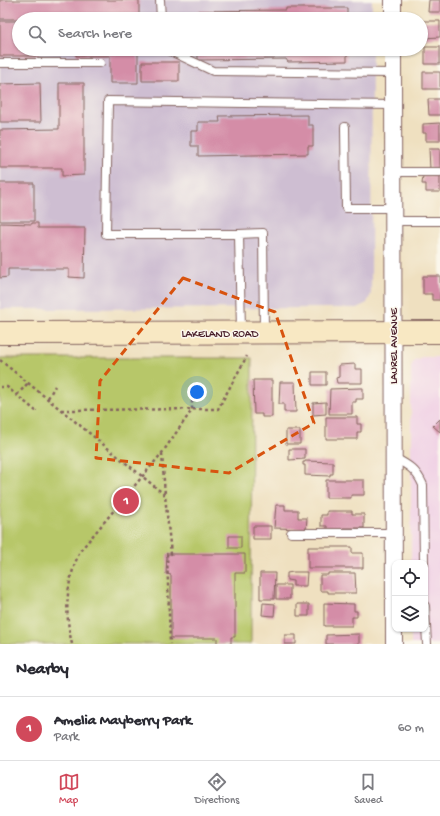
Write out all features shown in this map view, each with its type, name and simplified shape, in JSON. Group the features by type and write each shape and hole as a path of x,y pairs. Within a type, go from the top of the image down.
{"street":[{"path":"393,0 393,12"},
{"name":"LAUREL AVENUE","path":"393,56 392,214 394,596"},
{"name":"LAKELAND ROAD","path":"0,333 440,332"},
{"name":"LAUREL AVENUE","path":"394,632 394,644"}],"lane":[{"path":"160,0 161,12"},
{"path":"181,56 213,71 393,73"},
{"path":"0,63 100,62"},
{"path":"264,333 263,233 106,234 108,101 393,105"},
{"path":"345,127 346,208 440,220"},
{"path":"392,172 440,172"},
{"path":"239,234 241,333"},
{"path":"393,457 406,464 418,474 423,486 424,560"},
{"path":"291,533 393,533"},
{"path":"426,632 427,644"}],"path":[{"path":"60,410 218,409 247,356"},
{"path":"0,360 48,398 60,410 144,476 165,495"},
{"path":"17,395 28,383"},
{"path":"72,644 67,622 66,602 74,563 80,551 144,476 192,410 192,385"},
{"path":"48,398 55,386"},
{"path":"0,387 7,387 38,412"},
{"path":"162,453 171,554 167,554 170,644"}],"highlighted area":[{"path":"183,278 275,312 314,423 229,473 96,458 100,381"}],"shaded area":[{"path":"0,0 372,0 372,12 12,12 12,56 372,56 371,294 367,303 357,308 0,309"},
{"path":"422,357 440,357 440,644 411,644 411,632 428,632 428,560 411,560 411,367 414,360"}],"green space":[{"path":"0,358 252,358 251,644 0,644"}],"building":[{"path":"0,0 139,0 139,12 12,12 12,19 0,19"},
{"path":"429,0 440,0 440,12 428,12"},
{"path":"286,8 347,8 347,12 198,12 198,11 286,10"},
{"path":"0,21 12,21 12,56 0,56"},
{"path":"428,21 440,21 440,37 428,38"},
{"path":"428,47 440,47 440,64 425,64 425,56 428,56"},
{"path":"110,56 138,56 138,83 110,83"},
{"path":"198,56 347,56 347,61 288,62 286,59 198,60"},
{"path":"142,62 179,62 179,81 142,81"},
{"path":"423,72 440,72 440,89 423,89"},
{"path":"40,83 41,122 0,122 0,84"},
{"path":"59,83 84,83 84,175 62,176 62,168 0,168 0,130 59,129"},
{"path":"428,99 440,99 440,115 429,115"},
{"path":"308,115 308,125 313,125 313,146 308,146 308,154 198,156 198,146 191,146 191,131 198,131 198,122 220,122 219,116"},
{"path":"440,123 440,141 426,141 426,133 423,133 423,124"},
{"path":"429,149 440,149 440,169 430,169"},
{"path":"440,175 440,192 426,192 426,184 422,184 423,176"},
{"path":"0,183 34,183 34,221 0,221"},
{"path":"0,223 38,223 38,228 85,228 84,278 69,277 69,269 8,269 8,277 0,278"},
{"path":"423,276 440,276 440,300 432,300 432,294 423,294"},
{"path":"355,364 355,369 362,369 362,383 337,383 336,378 339,377 339,365"},
{"path":"312,372 326,372 326,385 312,385"},
{"path":"253,380 272,380 272,417 262,417 262,414 254,414"},
{"path":"280,382 295,382 296,412 284,412 284,404 279,404"},
{"path":"363,388 363,399 356,399 356,402 352,402 352,414 329,414 330,389"},
{"path":"326,402 326,414 313,415 313,403"},
{"path":"326,417 357,417 357,424 361,424 361,432 357,432 357,439 326,439"},
{"path":"440,419 440,432 433,426"},
{"path":"286,430 300,430 300,444 286,444"},
{"path":"289,449 305,449 305,459 289,460"},
{"path":"303,462 333,462 333,474 330,474 330,476 305,475 305,465 303,465"},
{"path":"326,480 364,480 364,495 351,495 351,498 326,498"},
{"path":"276,505 285,505 285,510 298,510 298,518 307,518 306,529 274,528"},
{"path":"327,511 352,511 352,514 364,514 364,528 343,528 343,531 339,531 339,529 327,529 327,526 321,526 321,515 327,515"},
{"path":"253,526 271,526 271,539 253,539"},
{"path":"229,536 241,536 241,548 229,548"},
{"path":"308,547 352,547 352,553 363,553 363,568 308,568"},
{"path":"167,554 245,554 245,573 235,573 235,637 231,637 231,644 217,644 217,638 171,638 171,575 166,574"},
{"path":"307,572 306,586 293,586 293,581 287,580 287,573"},
{"path":"260,573 275,573 274,599 260,599"},
{"path":"328,573 355,573 356,593 328,593 328,591 320,591 320,575 328,575"},
{"path":"276,585 290,585 290,599 276,599"},
{"path":"263,603 275,604 274,616 262,615"},
{"path":"324,603 354,604 354,611 357,611 357,617 352,617 352,626 324,626"},
{"path":"297,604 309,604 309,616 297,616"},
{"path":"359,634 359,644 326,644 326,635"},
{"path":"285,635 296,635 296,644 285,644"}],"place":[{"name":"Amelia Mayberry Park","path":"126,501"}]}
